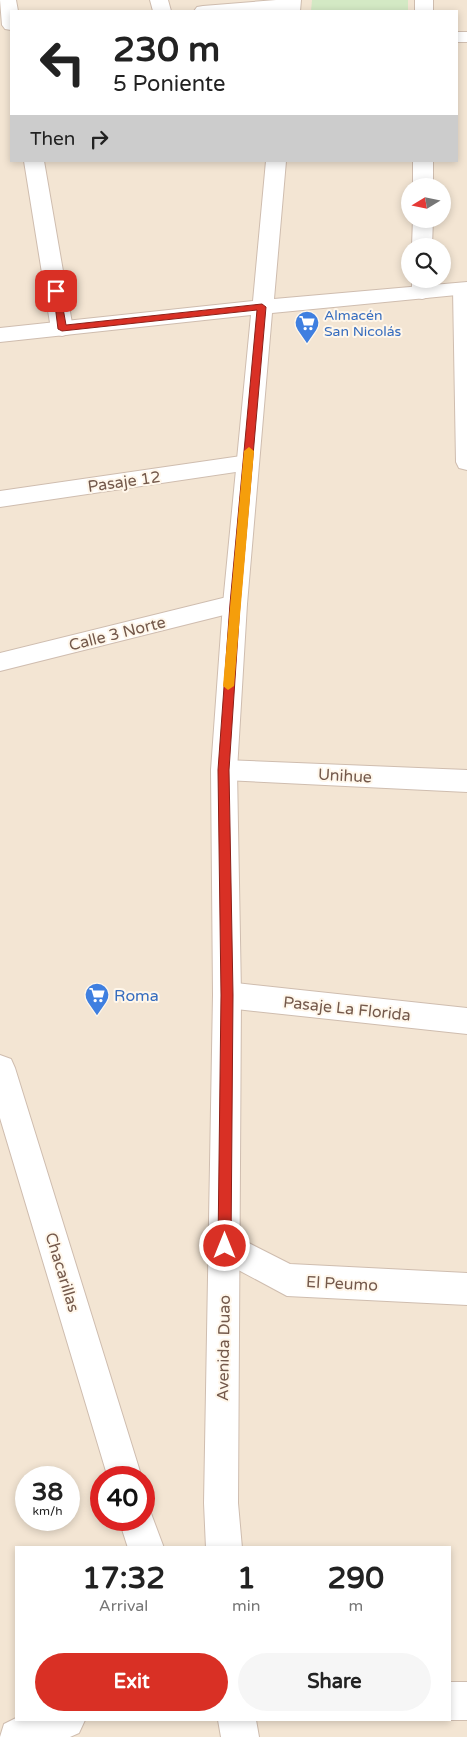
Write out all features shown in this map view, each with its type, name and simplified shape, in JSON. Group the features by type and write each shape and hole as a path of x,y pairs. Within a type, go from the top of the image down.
{"street":[{"path":"7,0 10,19"},
{"path":"218,10 291,5"},
{"path":"34,162 62,329"},
{"name":"Avenida Duao","path":"224,1546 221,1503 227,995 224,770 235,604 276,162"},
{"path":"423,162 423,178"},
{"path":"451,287 465,288 467,462"},
{"path":"0,335 262,307 407,288"},
{"name":"Pasaje 12","path":"0,500 248,463"},
{"name":"Calle 3 Norte","path":"0,662 235,604"},
{"name":"Unihue","path":"224,770 467,781"},
{"name":"Pasaje La Florida","path":"227,995 467,1021"},
{"name":"Chacarillas","path":"0,1068 9,1124 121,1466"},
{"name":"El Peumo","path":"225,1246 287,1280 467,1289"},
{"path":"141,1531 145,1546"},
{"path":"451,1701 467,1701"},
{"path":"16,1737 63,1721"},
{"path":"237,1721 240,1737"}],"shaded area":[{"path":"0,0 467,0 467,1737 0,1737"}],"green space":[{"path":"312,0 408,0 408,10 311,10"}],"slow traffic":[{"path":"228,686 249,451"}],"place":[{"name":"Almacén San Nicolás","path":"307,344"},
{"name":"Roma","path":"97,1016"}],"route":[{"path":"56,291 62,329 262,307 235,604 224,770 227,995 225,1246"}]}
